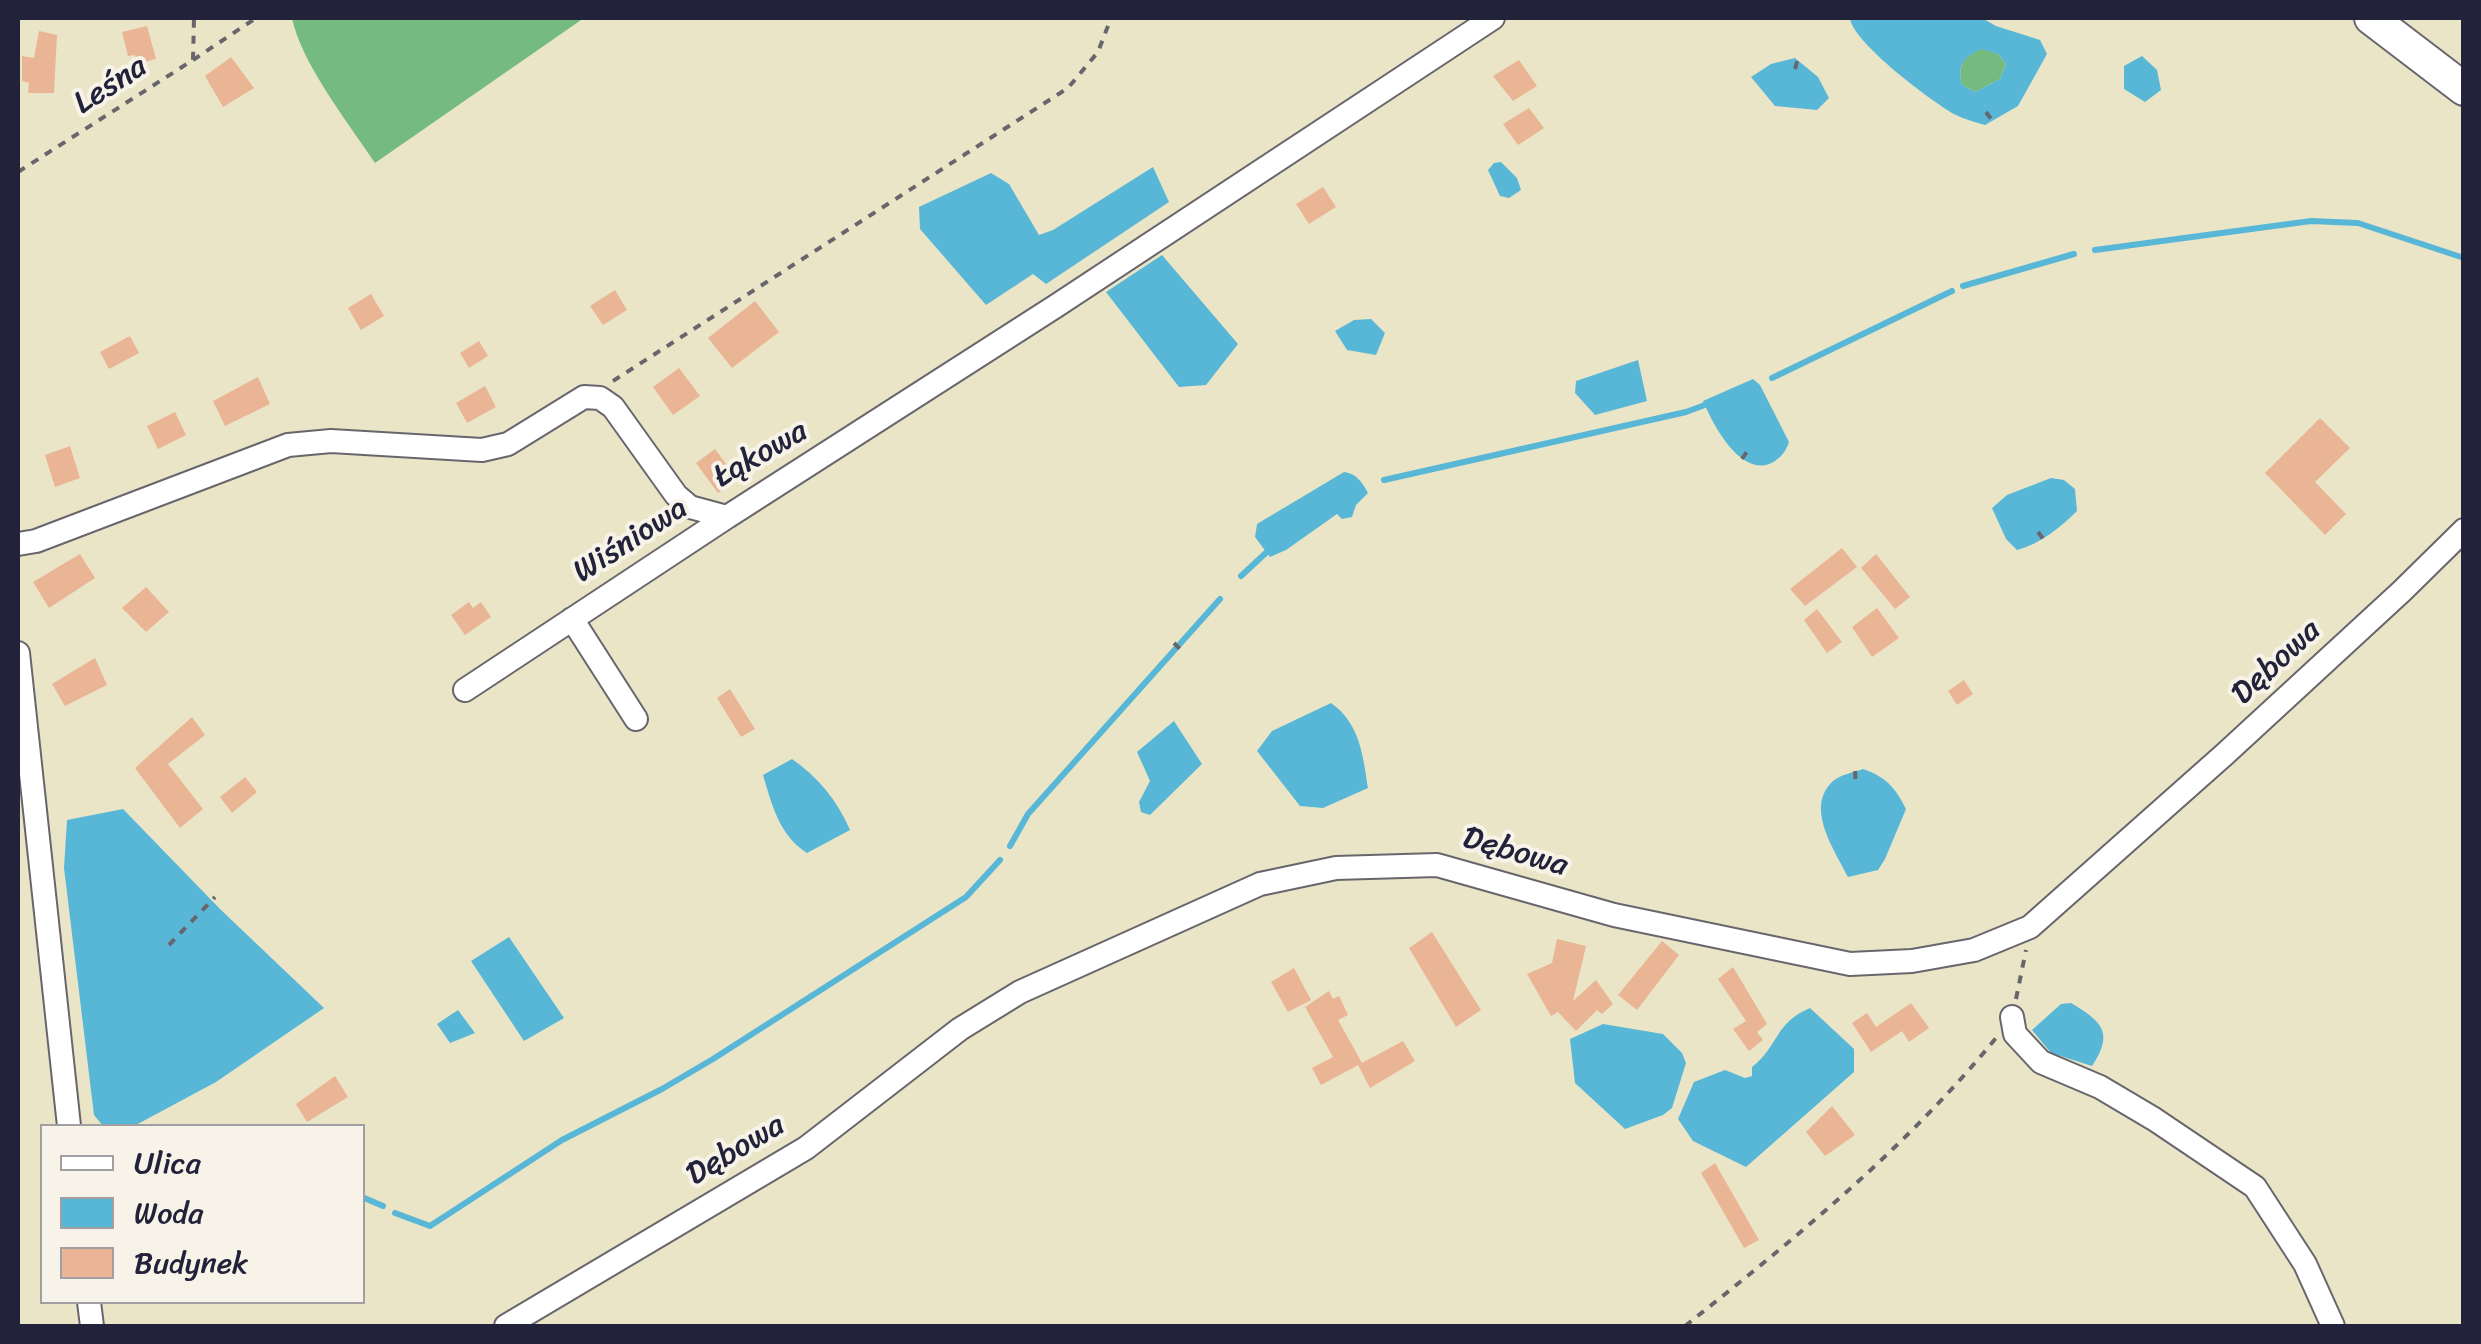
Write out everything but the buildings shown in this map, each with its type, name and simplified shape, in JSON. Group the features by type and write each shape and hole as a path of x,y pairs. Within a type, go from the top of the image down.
{"main road":[{"path":"2371,18 2451,80"}],"street":[{"name":"Łąkowa","path":"600,398 614,407 676,495 690,507 727,517 1493,18"},
{"path":"18,544 36,541 288,445 332,441 482,450 508,444 584,398 600,398"},
{"name":"Wiśniowa","path":"465,690 727,517"},
{"name":"Dębowa","path":"506,1326 806,1148 960,1028 1020,992 1260,884 1336,868 1437,865 1614,915 1850,964 1912,961 1974,950 2030,927 2226,754 2464,530"},
{"name":"Wiśniowa","path":"572,619 636,719"},
{"path":"18,653 69,1124"},
{"path":"2012,1018 2016,1034 2041,1062 2127,1103 2255,1188 2305,1264 2333,1326"}],"path":[{"name":"Leśna","path":"18,172 193,60 194,18"},
{"path":"193,60 256,18"},
{"path":"600,398 618,375 1068,88 1098,52 1110,18"},
{"path":"1795,68 1798,58"},
{"path":"1986,112 1994,123"},
{"path":"1742,459 1748,450"},
{"path":"2038,532 2044,540"},
{"path":"1174,643 1180,649"},
{"path":"1855,771 1856,784"},
{"path":"169,945 215,897"},
{"path":"1685,1326 1870,1173 1960,1082 2012,1018 2030,927"}],"green space":[{"path":"292,18 584,18 375,163 315,73"},
{"path":"1981,48 1998,54 2006,64 2000,79 1975,92 1962,85 1960,72 1966,59"}],"water":[{"path":"1850,18 1982,18 2040,40 2047,54 2018,106 1985,125 1954,114 1928,97 1894,70 1854,28","holes":["1981,49 1998,54 2006,64 2000,79 1975,92 1962,85 1961,67 1970,56"]},
{"path":"2142,56 2157,70 2161,90 2145,102 2124,89 2124,66"},
{"path":"1795,58 1818,77 1829,98 1817,110 1775,106 1751,77 1771,64"},
{"path":"1501,162 1517,178 1521,190 1509,198 1500,196 1488,170"},
{"path":"1153,167 1169,202 1046,284 1033,274 986,305 920,229 919,207 991,173 1009,184 1039,235"},
{"path":"1162,255 1238,344 1206,385 1179,387 1106,292"},
{"path":"1371,319 1385,333 1376,355 1347,350 1335,331 1354,320"},
{"path":"1638,360 1647,401 1595,415 1575,393 1576,381"},
{"path":"1753,379 1760,385 1789,442 1780,457 1763,465 1752,464 1731,448 1703,401"},
{"path":"1344,472 1359,479 1368,493 1356,505 1352,517 1342,519 1337,514 1270,557 1255,537 1257,524"},
{"path":"2051,478 2064,480 2075,489 2077,511 2050,534 2017,550 2006,539 1992,508 2007,495"},
{"path":"1331,703 1354,730 1368,788 1323,808 1300,806 1257,751 1272,731"},
{"path":"1174,721 1202,764 1150,815 1141,812 1139,802 1150,781 1137,752"},
{"path":"792,759 826,790 850,830 807,853 783,828 763,775"},
{"path":"1863,769 1889,784 1906,809 1878,870 1848,877 1825,829 1821,804 1833,781"},
{"path":"123,809 324,1008 216,1082 138,1124 101,1124 94,1115 64,868 67,820"},
{"path":"509,937 564,1018 524,1041 471,961"},
{"path":"2071,1003 2101,1028 2103,1044 2092,1066 2051,1053 2032,1030 2061,1004"},
{"path":"1810,1008 1854,1049 1854,1072 1746,1167 1693,1141 1678,1119 1694,1082 1725,1070 1745,1078 1752,1076 1752,1067 1783,1027"},
{"path":"458,1010 475,1033 450,1043 437,1024"},
{"path":"1603,1024 1663,1034 1682,1053 1686,1063 1672,1108 1663,1115 1625,1129 1575,1083 1570,1039"}],"waterway":[{"path":"2095,250 2311,221 2358,223 2464,258"},
{"path":"1963,286 2074,254"},
{"path":"1772,378 1952,291"},
{"path":"1384,480 1686,412 1713,402"},
{"path":"1241,576 1269,550"},
{"path":"1010,846 1028,814 1220,599"},
{"path":"395,1213 430,1226 562,1140 713,1059 966,897 1000,860"},
{"path":"365,1198 383,1206"}]}
